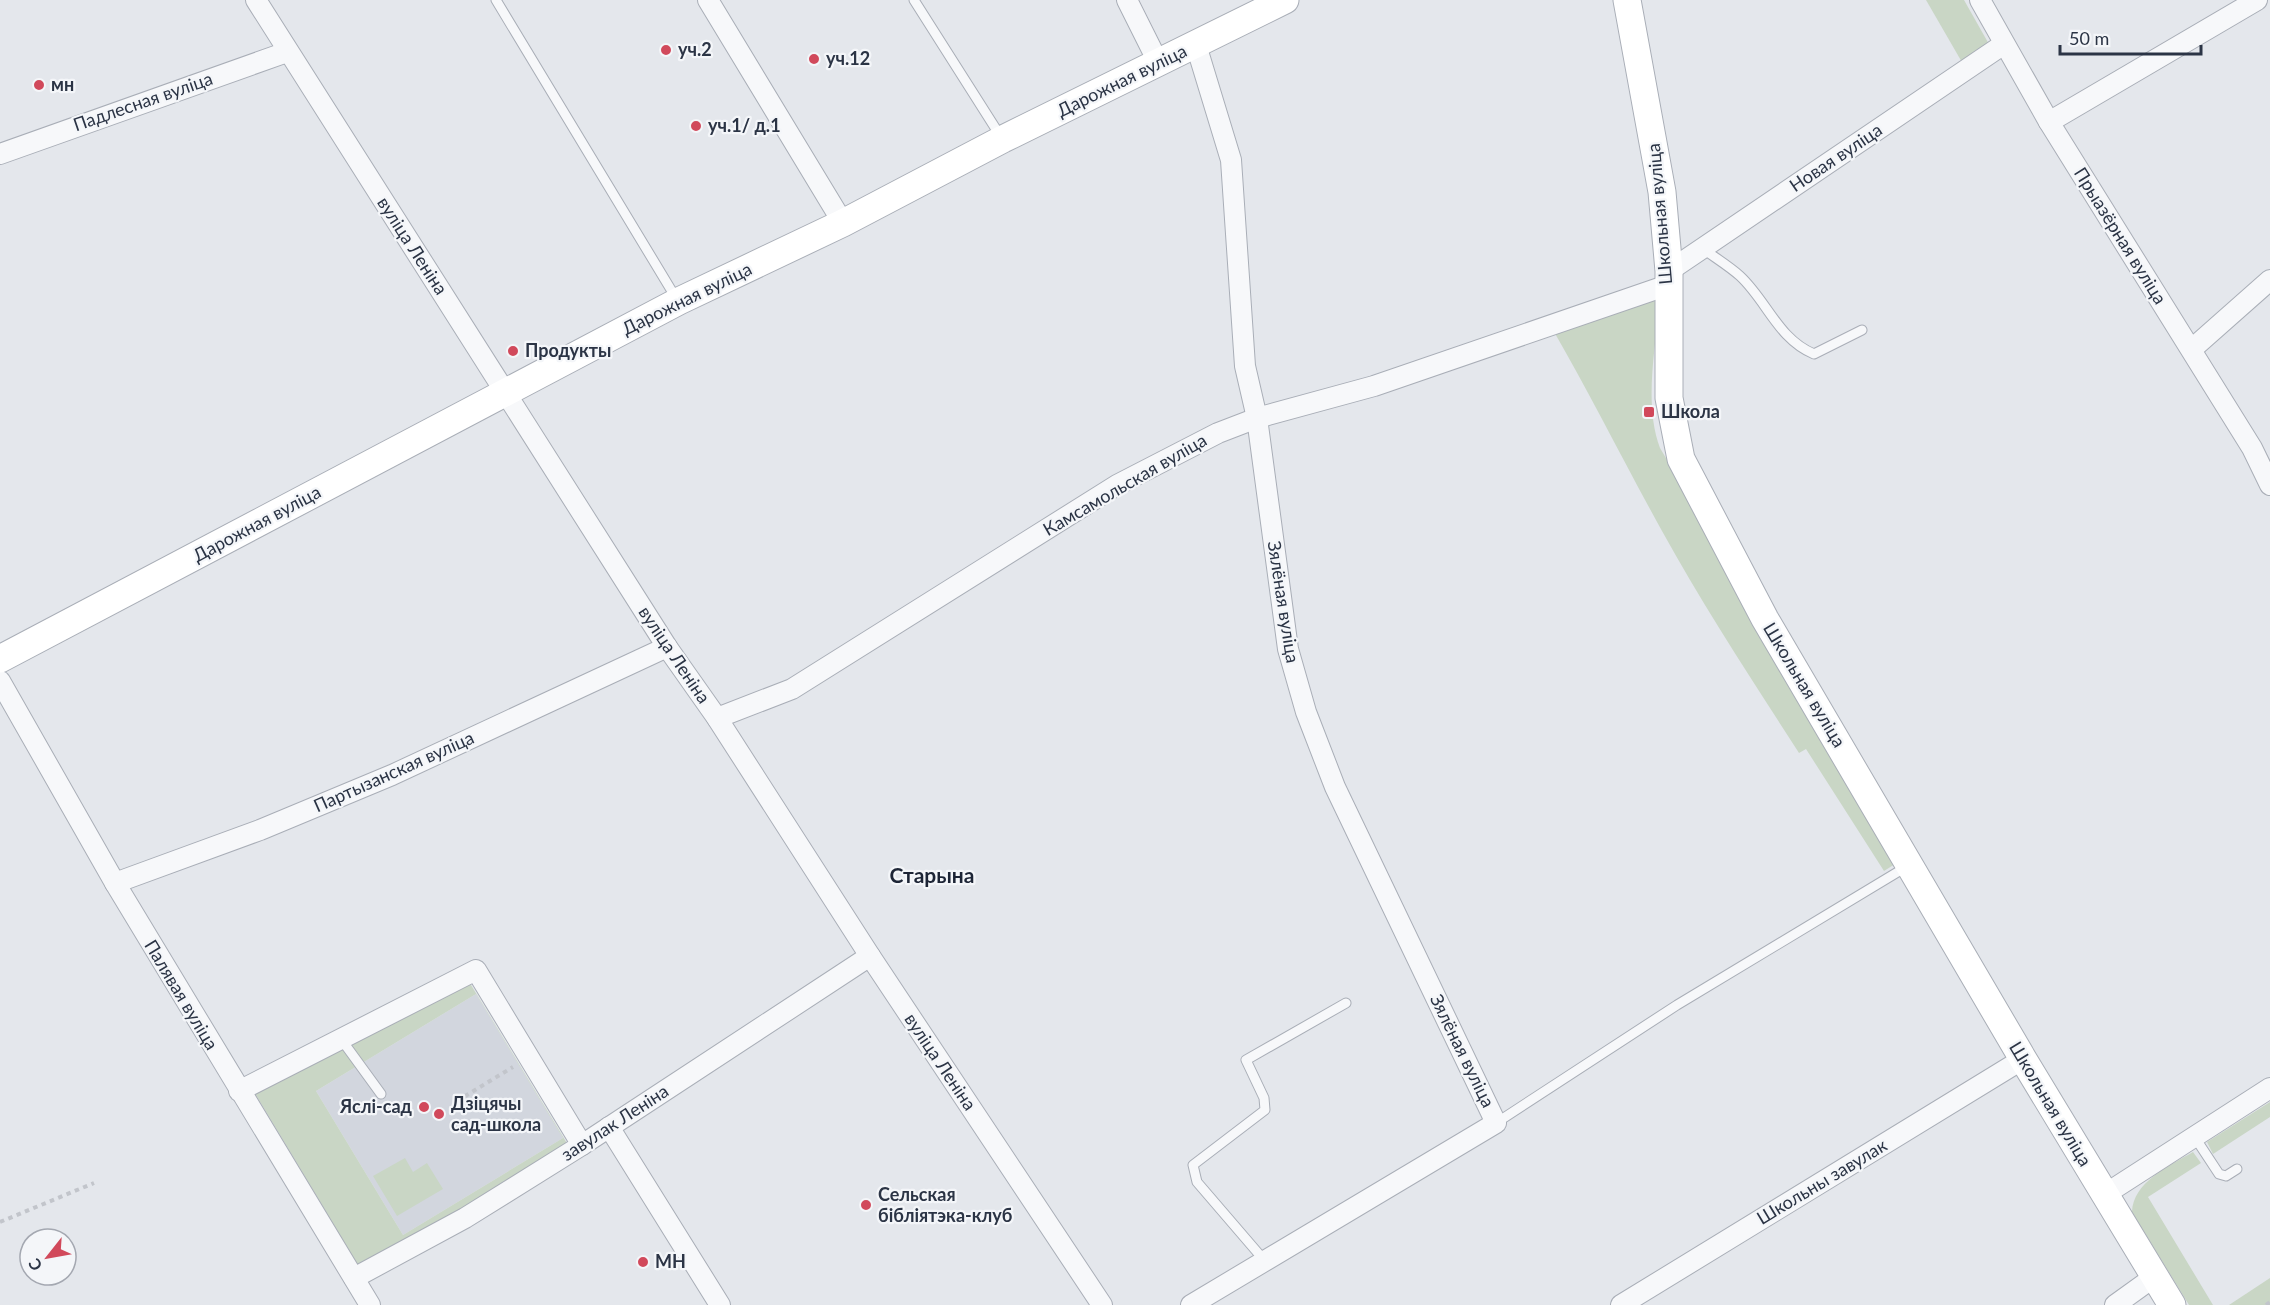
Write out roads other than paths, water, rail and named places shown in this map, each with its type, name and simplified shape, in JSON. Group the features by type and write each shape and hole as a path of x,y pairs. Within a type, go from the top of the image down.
{"main road":[{"name":"Дарожная вуліца","path":"0,659 678,302 843,223 1003,139 1285,0"},
{"name":"Школьная вуліца","path":"1627,0 1653,135 1668,278 1669,398 1681,459 1766,619 2023,1059 2172,1305"}],"street":[{"name":"вуліца Леніна","path":"256,0 667,646 717,718 870,956 1102,1305"},
{"path":"708,0 843,223"},
{"path":"1127,0 1158,62"},
{"name":"Прыазёрная вуліца","path":"1980,0 2049,122 2252,448 2270,485"},
{"path":"2049,122 2258,0"},
{"name":"Новая вуліца","path":"1668,278 1702,249 2004,44"},
{"name":"Зялёная вуліца","path":"1196,45 1231,160 1245,366 1257,418 1288,649 1306,712 1335,787 1496,1123"},
{"name":"Падлесная вуліца","path":"0,154 287,52"},
{"name":"Камсамольская вуліца","path":"717,718 792,689 1117,485 1218,433 1257,418 1374,386 1668,278"},
{"path":"2192,350 2270,280"},
{"name":"Партызанская вуліца","path":"115,883 260,830 392,775 667,646"},
{"name":"Палявая вуліца","path":"0,681 115,883 370,1305"},
{"name":"завулак Леніна","path":"354,1278 465,1218 582,1145 870,956"},
{"path":"239,1090 476,970 582,1145"},
{"name":"Школьны завулак","path":"1621,1305 2023,1059"},
{"path":"2104,1195 2194,1136 2269,1092"},
{"path":"1191,1305 1496,1123"},
{"path":"609,1127 720,1305"},
{"path":"2115,1305 2154,1277"}],"lane":[{"path":"495,0 678,302"},
{"path":"914,0 1003,139"},
{"path":"1702,249 1741,277 1797,347 1814,354 1862,330"},
{"path":"1496,1123 1677,1005 1911,865"},
{"path":"1264,1260 1197,1182 1193,1165 1264,1110 1264,1098 1246,1060 1346,1003"},
{"path":"341,1039 381,1094"},
{"path":"2194,1136 2219,1174 2226,1176 2237,1169"}],"place":[{"name":"уч.2","path":"666,50"},
{"name":"уч.12","path":"814,59"},
{"name":"мн","path":"39,85"},
{"name":"уч.1/ д.1","path":"696,126"},
{"name":"Продукты","path":"513,351"},
{"name":"Школа","path":"1649,412"},
{"name":"Яслі-сад","path":"424,1107"},
{"name":"Дзіцячы сад-школа","path":"439,1114"},
{"name":"Сельская бібліятэка-клуб","path":"866,1205"},
{"name":"МН","path":"643,1262"}],"district":[{"name":"Старына","path":"932,876"}]}
